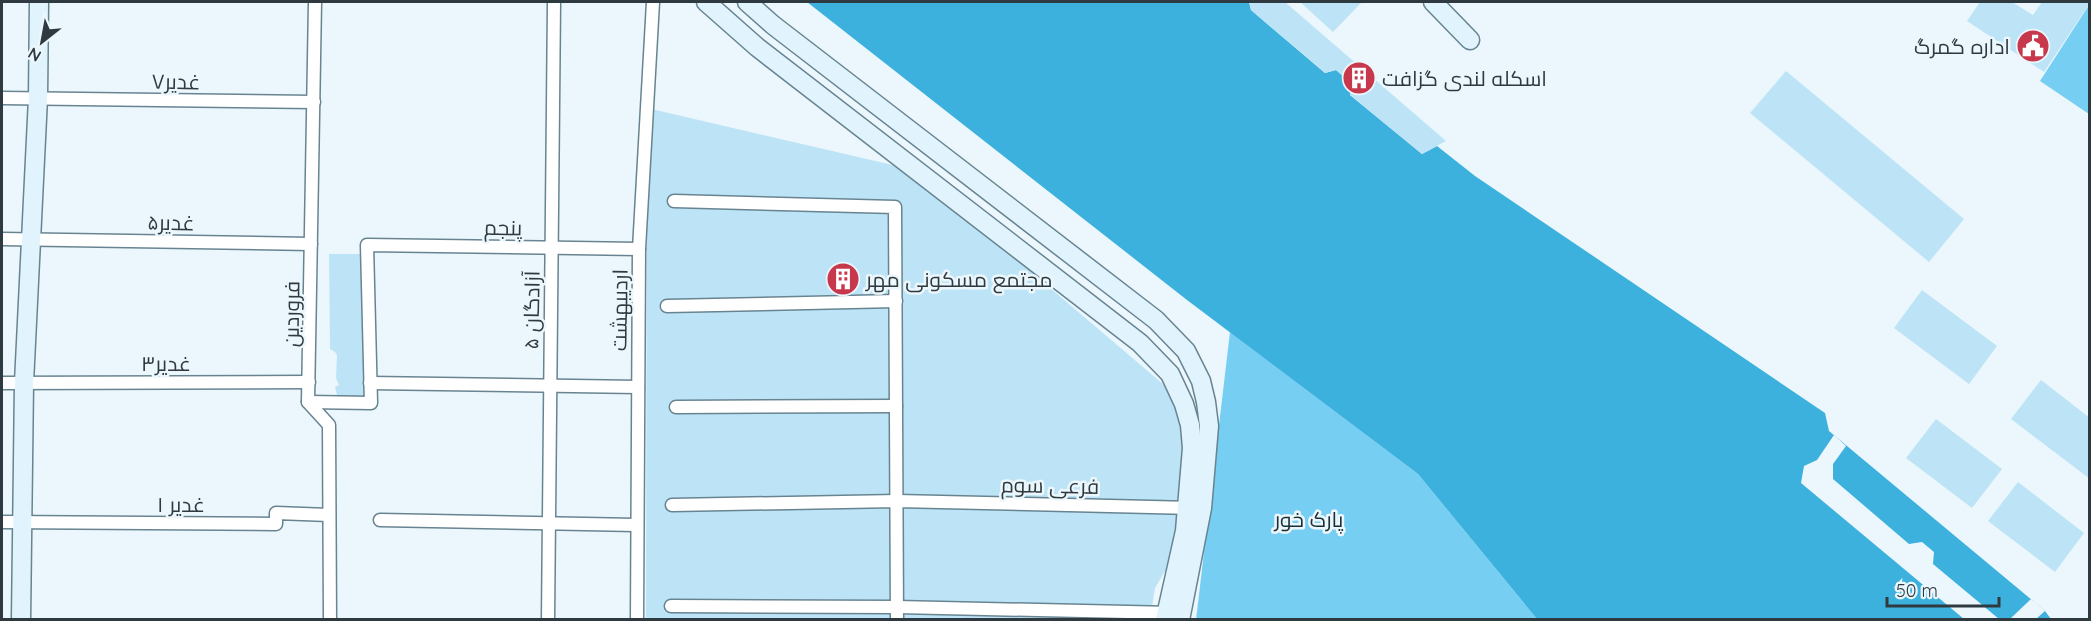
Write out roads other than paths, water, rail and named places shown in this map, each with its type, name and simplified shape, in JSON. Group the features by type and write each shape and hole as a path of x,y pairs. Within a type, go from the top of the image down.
{"street":[{"path":"21,620 24,383 38,98 39,2"},
{"name":"فروردین","path":"308,402 315,2"},
{"name":"آزادگان ۵","path":"548,620 554,2"},
{"name":"اردیبهشت","path":"637,620 639,249 653,2"},
{"path":"706,2 757,47 1140,343 1170,374 1184,404 1190,424 1192,448 1185,531 1173,616"},
{"path":"747,2 773,25 1156,320 1186,351 1201,381 1209,426 1202,508 1173,616"},
{"path":"1433,2 1470,40 1438,2"},
{"name":"غدیر۷","path":"2,99 314,102"},
{"path":"674,201 895,207 897,613"},
{"name":"غدیر۵","path":"2,239 311,244"},
{"name":"پنجم","path":"370,383 367,244 639,249"},
{"path":"667,306 896,301"},
{"name":"غدیر۳","path":"2,383 309,382"},
{"path":"308,402 371,403 370,383 638,387"},
{"path":"308,402 329,425 330,620"},
{"path":"676,407 896,406"},
{"name":"فرعی سوم","path":"672,504 897,501 1202,508"},
{"name":"غدیر ۱","path":"23,522 276,524 276,513 329,515"},
{"path":"380,520 636,525"},
{"path":"2,522 23,522"},
{"path":"671,606 897,613 1173,616"}],"place":[{"name":"اداره گمرگ","path":"2033,46"},
{"name":"اسکله لندی گزافت","path":"1359,78"},
{"name":"مجتمع مسکونی مهر","path":"843,279"}],"park label":[{"name":"پارک خور","path":"1309,519"}]}
